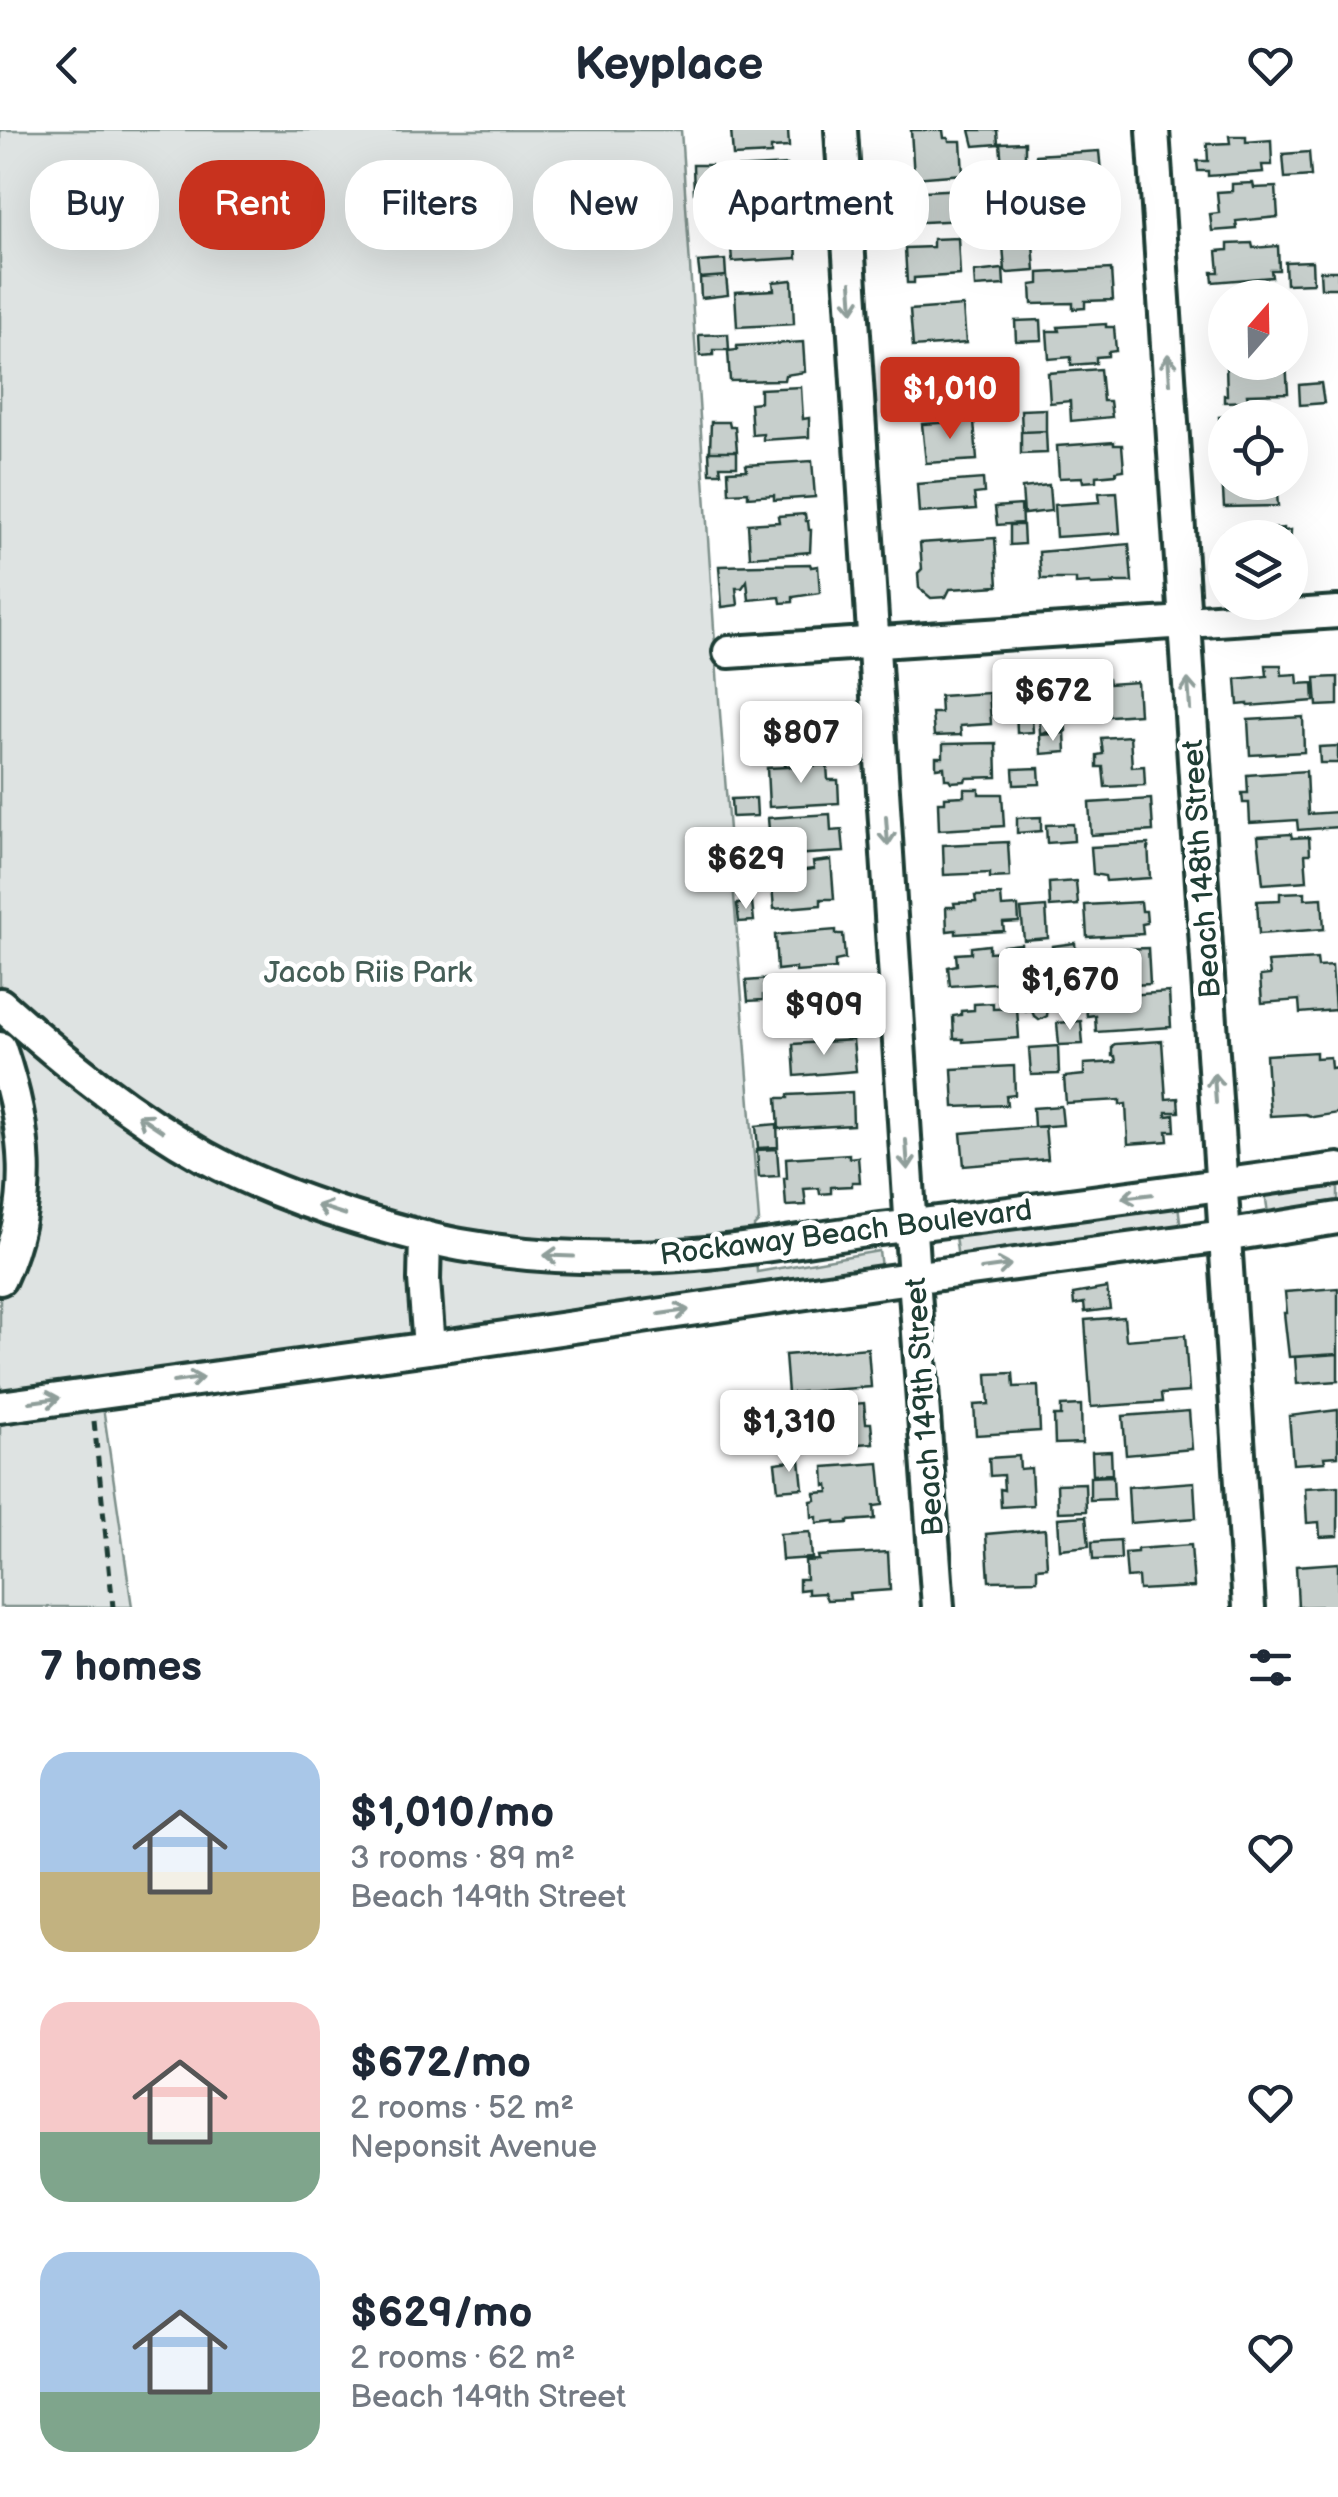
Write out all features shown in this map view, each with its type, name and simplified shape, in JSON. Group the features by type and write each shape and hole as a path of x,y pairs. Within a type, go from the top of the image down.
{"street":[{"name":"Beach 149th Street","path":"841,130 938,1607"},
{"name":"Beach 148th Street","path":"1153,130 1249,1607"},
{"path":"729,652 1338,612"},
{"name":"Rockaway Beach Boulevard","path":"0,1004 102,1090 205,1157 265,1186 425,1237 532,1255 636,1256 730,1251 1338,1169"},
{"path":"0,1048 19,1118 24,1166 20,1226 0,1279"},
{"name":"Rockaway Beach Boulevard","path":"0,1407 1338,1218"},
{"path":"425,1237 429,1348"}],"path":[{"path":"91,1394 113,1607"}],"green space":[{"name":"Jacob Riis Park","path":"0,130 681,130 759,1221 754,1226 757,1272 879,1251 881,1268 758,1282 759,1301 101,1393 132,1607 0,1607"},
{"path":"1338,1182 1338,1204 1268,1214 1265,1192"},
{"path":"1178,1205 1181,1228 958,1259 955,1236"}],"building":[{"path":"731,130 788,130 789,147 771,148 771,154 733,156"},
{"path":"911,130 943,130 944,138 961,141 962,160 949,160 949,175 929,177 929,160 913,160"},
{"path":"970,130 997,130 998,144 974,146"},
{"path":"1229,136 1246,136 1246,142 1271,140 1272,165 1262,165 1263,172 1208,176 1208,171 1198,171 1197,161 1208,161 1207,144 1230,143"},
{"path":"1025,142 1025,160 1001,160 1000,143"},
{"path":"1099,151 1100,160 1036,160 1036,155"},
{"path":"1309,152 1311,176 1285,178 1283,154"},
{"path":"1253,183 1254,188 1276,187 1278,217 1236,221 1237,229 1212,231 1210,214 1219,213 1217,192 1232,191 1232,184"},
{"path":"949,190 949,221 929,222 929,191"},
{"path":"949,238 949,250 959,250 960,275 914,278 914,283 907,283 905,250 929,250 933,239"},
{"path":"1228,244 1278,246 1279,270 1271,270 1272,277 1213,280 1212,272 1219,272 1217,251 1228,250"},
{"path":"731,250 796,250 797,258 732,262"},
{"path":"1003,250 1034,250 1035,271 1005,271"},
{"path":"725,260 726,276 700,278 698,262"},
{"path":"1312,261 1313,283 1286,280 1285,262"},
{"path":"1003,269 1004,285 975,287 974,272"},
{"path":"1111,269 1113,300 1085,301 1085,308 1073,309 1073,303 1032,304 1031,285 1039,284 1039,273"},
{"path":"1320,271 1338,271 1338,288 1321,288"},
{"path":"726,276 728,295 701,298 700,278"},
{"path":"792,280 794,324 737,327 735,292 774,290 773,282"},
{"path":"963,306 966,343 913,347 910,310"},
{"path":"1041,320 1042,340 1016,341 1015,321"},
{"path":"1106,324 1114,327 1116,351 1108,352 1108,356 1096,357 1096,363 1071,365 1071,357 1049,359 1047,331"},
{"path":"728,334 729,350 713,350 713,355 700,356 699,335"},
{"path":"803,342 805,372 785,375 784,380 730,381 728,351 737,350 737,346"},
{"path":"957,364 958,378 978,376 980,411 929,414 927,383 916,384 915,366"},
{"path":"1100,369 1103,401 1110,401 1112,417 1071,421 1070,401 1050,403 1048,373"},
{"path":"1226,380 1287,380 1288,393 1247,394 1248,400 1224,400"},
{"path":"1321,383 1324,403 1308,404 1308,400 1300,400 1299,385"},
{"path":"801,387 803,419 809,418 809,437 763,440 763,434 752,435 750,403 760,402 760,389"},
{"path":"1046,409 1046,431 1022,432 1021,410"},
{"path":"974,421 977,460 926,463 922,424"},
{"path":"711,422 729,422 730,427 735,427 737,451 710,451"},
{"path":"1046,431 1047,453 1021,454 1021,432"},
{"path":"1114,442 1122,445 1124,470 1096,476 1096,481 1059,478 1057,446"},
{"path":"709,451 737,451 737,466 720,466 721,473 710,473"},
{"path":"812,461 815,497 774,500 774,495 748,497 748,492 729,493 728,471 747,470 746,465"},
{"path":"983,479 984,493 974,494 976,509 919,513 917,484"},
{"path":"1049,485 1051,511 1024,514 1022,488"},
{"path":"1117,492 1120,533 1056,537 1054,505 1100,502 1099,493"},
{"path":"1224,500 1278,500 1278,506 1224,507"},
{"path":"1021,505 1022,523 997,525 995,507"},
{"path":"805,514 811,530 810,552 750,557 748,524 779,522 778,516"},
{"path":"1010,525 1023,525 1024,544 1010,545"},
{"path":"995,538 998,586 950,589 946,597 931,598 919,588 920,543"},
{"path":"1129,544 1132,582 1091,585 1076,584 1076,579 1041,579 1039,552"},
{"path":"719,566 818,566 820,593 793,597 793,602 781,603 780,597 749,600 747,581 742,588 736,588 738,605 722,607"},
{"path":"1266,665 1281,665 1282,675 1297,674 1298,684 1313,683 1314,701 1238,705 1236,679 1267,676"},
{"path":"1338,677 1338,705 1317,706 1315,678"},
{"path":"1108,679 1109,684 1137,682 1139,714 1083,718 1081,686"},
{"path":"989,693 991,724 960,726 961,735 934,736 932,713 941,713 940,696"},
{"path":"1031,704 1033,732 1017,733 1016,705"},
{"path":"1064,705 1066,731 1040,733 1039,707"},
{"path":"833,710 835,749 805,751 806,765 785,766 784,754 768,755 766,714"},
{"path":"1303,717 1304,752 1250,755 1248,720"},
{"path":"1065,733 1066,752 1041,754 1040,735"},
{"path":"1130,736 1132,767 1144,766 1145,785 1105,787 1103,767 1097,767 1097,755 1103,754 1101,738"},
{"path":"996,743 997,777 951,782 945,779 944,767 936,768 936,757 943,757 943,744"},
{"path":"1338,746 1338,763 1320,763 1319,747"},
{"path":"827,765 828,780 838,780 839,803 769,807 767,768"},
{"path":"1039,768 1040,784 1014,785 1013,769"},
{"path":"1306,771 1308,814 1338,812 1338,827 1298,830 1297,820 1250,823 1249,803 1243,803 1242,793 1248,793 1247,775"},
{"path":"964,789 979,789 979,794 1002,794 1004,826 939,830 938,802 945,802 945,797 964,796"},
{"path":"756,798 757,816 732,817 731,799"},
{"path":"1151,799 1153,831 1091,835 1089,803"},
{"path":"830,814 831,831 842,830 844,852 771,856 768,818"},
{"path":"1041,817 1041,831 1017,833 1017,818"},
{"path":"1073,824 1074,841 1047,843 1046,825"},
{"path":"1291,834 1292,838 1309,837 1310,854 1305,854 1307,881 1263,884 1258,836"},
{"path":"1008,842 1010,877 990,878 990,873 944,875 943,845"},
{"path":"1148,844 1150,878 1106,881 1105,876 1093,874 1091,847"},
{"path":"759,847 761,865 736,866 734,849"},
{"path":"831,860 834,899 821,899 821,905 774,909 771,874 814,869 813,862"},
{"path":"1076,881 1078,905 1050,907 1049,883"},
{"path":"1305,892 1305,899 1322,898 1324,929 1259,934 1257,901 1280,900 1280,893"},
{"path":"1001,895 1002,907 1018,906 1019,922 1003,923 1004,931 947,931 946,907 976,902 975,896"},
{"path":"752,902 754,921 739,922 737,904"},
{"path":"1141,902 1147,923 1142,924 1143,934 1087,937 1085,905"},
{"path":"1046,907 1048,938 1024,940 1021,909"},
{"path":"836,930 836,934 843,934 845,959 835,961 835,969 777,970 775,935"},
{"path":"1075,943 1077,968 1054,970 1052,946"},
{"path":"1021,944 1021,973 1014,974 1015,979 950,986 948,967 957,965 956,954 971,953 971,947 989,945 989,952"},
{"path":"1148,948 1150,984 1094,987 1095,950"},
{"path":"1317,959 1318,967 1332,966 1335,1010 1300,1013 1299,1000 1262,1003 1260,976 1270,975 1268,962"},
{"path":"1051,971 1052,986 1028,987 1027,973"},
{"path":"771,979 772,994 763,995 763,1000 748,1001 746,981"},
{"path":"843,985 845,1018 774,1021 776,991"},
{"path":"1051,988 1052,1008 1039,1020 1032,1011 1026,1011 1023,989"},
{"path":"1169,992 1171,1027 1096,1032 1095,1015 1087,1016 1085,998"},
{"path":"993,1003 993,1009 1017,1008 1019,1038 963,1042 954,1039 953,1016 974,1010 974,1004"},
{"path":"1081,1021 1083,1044 1059,1045 1057,1023"},
{"path":"853,1040 856,1071 795,1076 793,1044"},
{"path":"1162,1041 1166,1099 1178,1098 1179,1112 1166,1112 1166,1116 1174,1115 1175,1131 1167,1131 1168,1141 1128,1144 1126,1104 1120,1105 1120,1100 1066,1103 1064,1077 1084,1075 1084,1064 1116,1062 1112,1056 1115,1044"},
{"path":"1058,1046 1059,1074 1031,1075 1029,1048"},
{"path":"1316,1052 1316,1058 1330,1057 1331,1068 1338,1067 1338,1113 1270,1116 1266,1055"},
{"path":"1014,1066 1015,1095 1006,1096 1007,1105 954,1107 952,1069"},
{"path":"852,1092 853,1125 779,1129 777,1098"},
{"path":"1061,1106 1063,1125 1034,1127 1033,1108"},
{"path":"777,1124 778,1147 758,1148 756,1126"},
{"path":"1045,1126 1048,1159 964,1166 961,1133"},
{"path":"777,1149 779,1176 759,1177 757,1150"},
{"path":"849,1154 849,1158 858,1157 860,1182 831,1187 831,1193 820,1194 819,1188 804,1189 806,1205 786,1206 786,1158"},
{"path":"1107,1288 1110,1309 1085,1312 1084,1303 1074,1305 1073,1294"},
{"path":"1338,1288 1338,1354 1289,1357 1285,1292"},
{"path":"1124,1317 1126,1340 1185,1335 1189,1392 1161,1394 1162,1402 1091,1407 1085,1320"},
{"path":"868,1348 871,1387 788,1393 785,1355"},
{"path":"1338,1354 1338,1381 1297,1384 1295,1357"},
{"path":"1013,1373 1014,1387 1038,1386 1040,1431 976,1435 974,1405 989,1404 987,1374"},
{"path":"864,1403 873,1443 809,1447 808,1438 801,1439 800,1426 808,1425 807,1408"},
{"path":"1081,1405 1082,1443 1055,1444 1054,1416 1061,1416 1061,1406"},
{"path":"1338,1410 1338,1456 1324,1457 1325,1462 1293,1464 1289,1416"},
{"path":"1189,1411 1192,1449 1126,1455 1123,1416"},
{"path":"1111,1451 1112,1474 1093,1475 1092,1452"},
{"path":"1019,1456 1020,1469 1031,1468 1033,1505 1001,1507 1003,1475 990,1476 989,1458"},
{"path":"800,1460 803,1488 778,1490 775,1463"},
{"path":"879,1463 883,1505 874,1506 875,1519 817,1523 817,1517 812,1517 811,1501 816,1500 815,1493 829,1492 824,1467"},
{"path":"1113,1476 1114,1499 1090,1500 1090,1477"},
{"path":"1194,1482 1196,1518 1130,1523 1128,1487"},
{"path":"1085,1483 1086,1511 1058,1512 1057,1484"},
{"path":"1338,1486 1338,1536 1320,1537 1319,1522 1307,1523 1305,1488"},
{"path":"1086,1516 1089,1546 1060,1549 1058,1518"},
{"path":"1045,1529 1047,1567 1037,1568 1037,1580 989,1581 986,1534"},
{"path":"810,1532 812,1558 782,1560 780,1534"},
{"path":"1120,1540 1121,1559 1093,1560 1092,1542"},
{"path":"1191,1545 1194,1587 1139,1590 1138,1577 1127,1578 1125,1553"},
{"path":"888,1552 890,1590 849,1593 850,1599 827,1600 824,1593 799,1590 799,1579 806,1579 805,1561 819,1560 818,1556"},
{"path":"1338,1563 1338,1606 1298,1607 1296,1566"}]}
